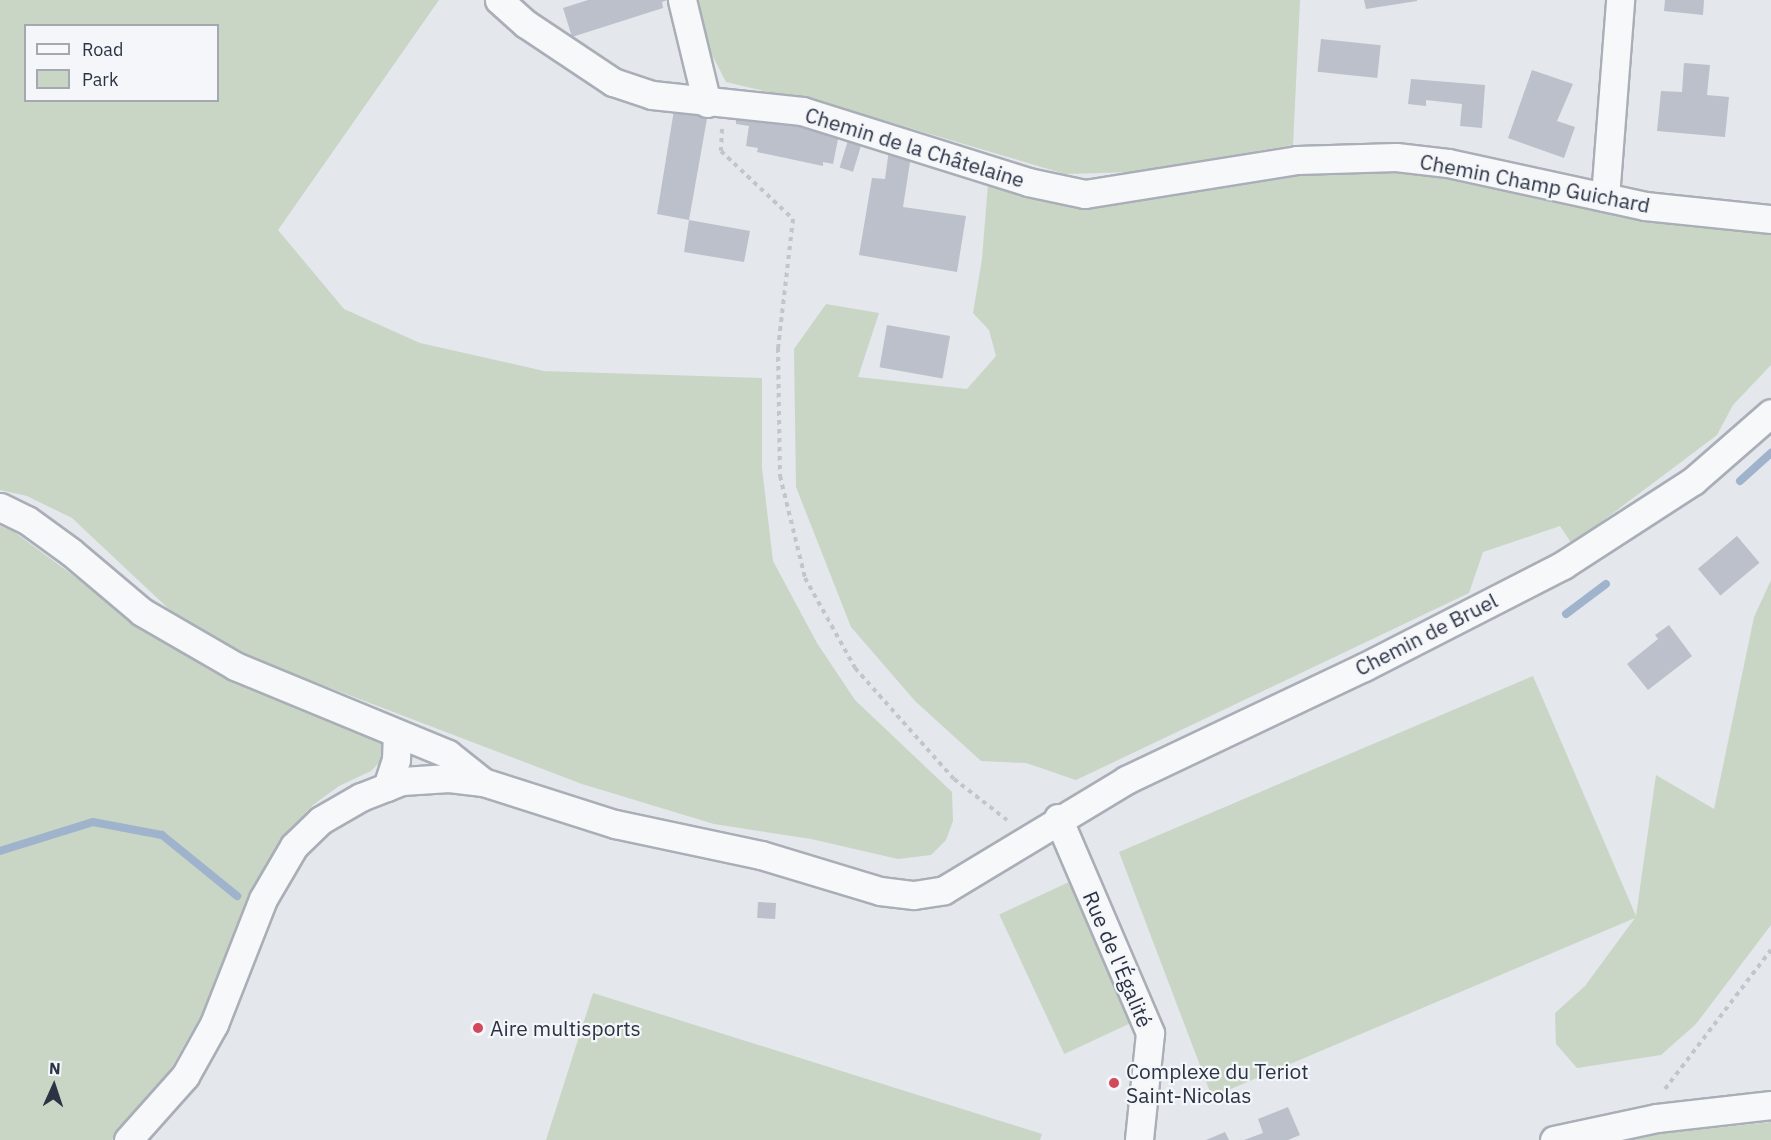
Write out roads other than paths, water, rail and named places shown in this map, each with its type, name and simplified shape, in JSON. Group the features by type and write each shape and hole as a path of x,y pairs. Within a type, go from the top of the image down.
{"street":[{"name":"Chemin de la Châtelaine","path":"499,0 526,24 613,82 652,95 715,104 802,111 1028,182 1085,194"},
{"path":"682,0 715,104"},
{"path":"1605,197 1620,0"},
{"name":"Chemin Champ Guichard","path":"1085,194 1297,160 1355,157 1448,163 1645,206 1771,219"},
{"name":"Chemin de Bruel","path":"483,782 615,824 760,855 880,891 914,895 944,890 973,876 1058,818 1126,780 1364,668 1563,564 1693,481 1771,413"},
{"path":"0,507 27,520 63,546 142,612 235,666 448,754 483,782"},
{"path":"387,787 396,760 398,734"},
{"path":"128,1140 185,1076 214,1024 263,899 294,846 321,820 402,781 449,778 483,782"},
{"name":"Rue de l'Égalité","path":"1058,818 1150,1033 1139,1140"},
{"path":"1554,1140 1657,1118 1771,1105"}],"waterway":[{"path":"1740,481 1771,453"},
{"path":"1566,614 1606,584"},
{"path":"0,851 93,822 162,835 237,896"}],"place":[{"name":"Aire multisports","path":"478,1028"},
{"name":"Complexe du Teriot Saint-Nicolas","path":"1114,1083"}]}
